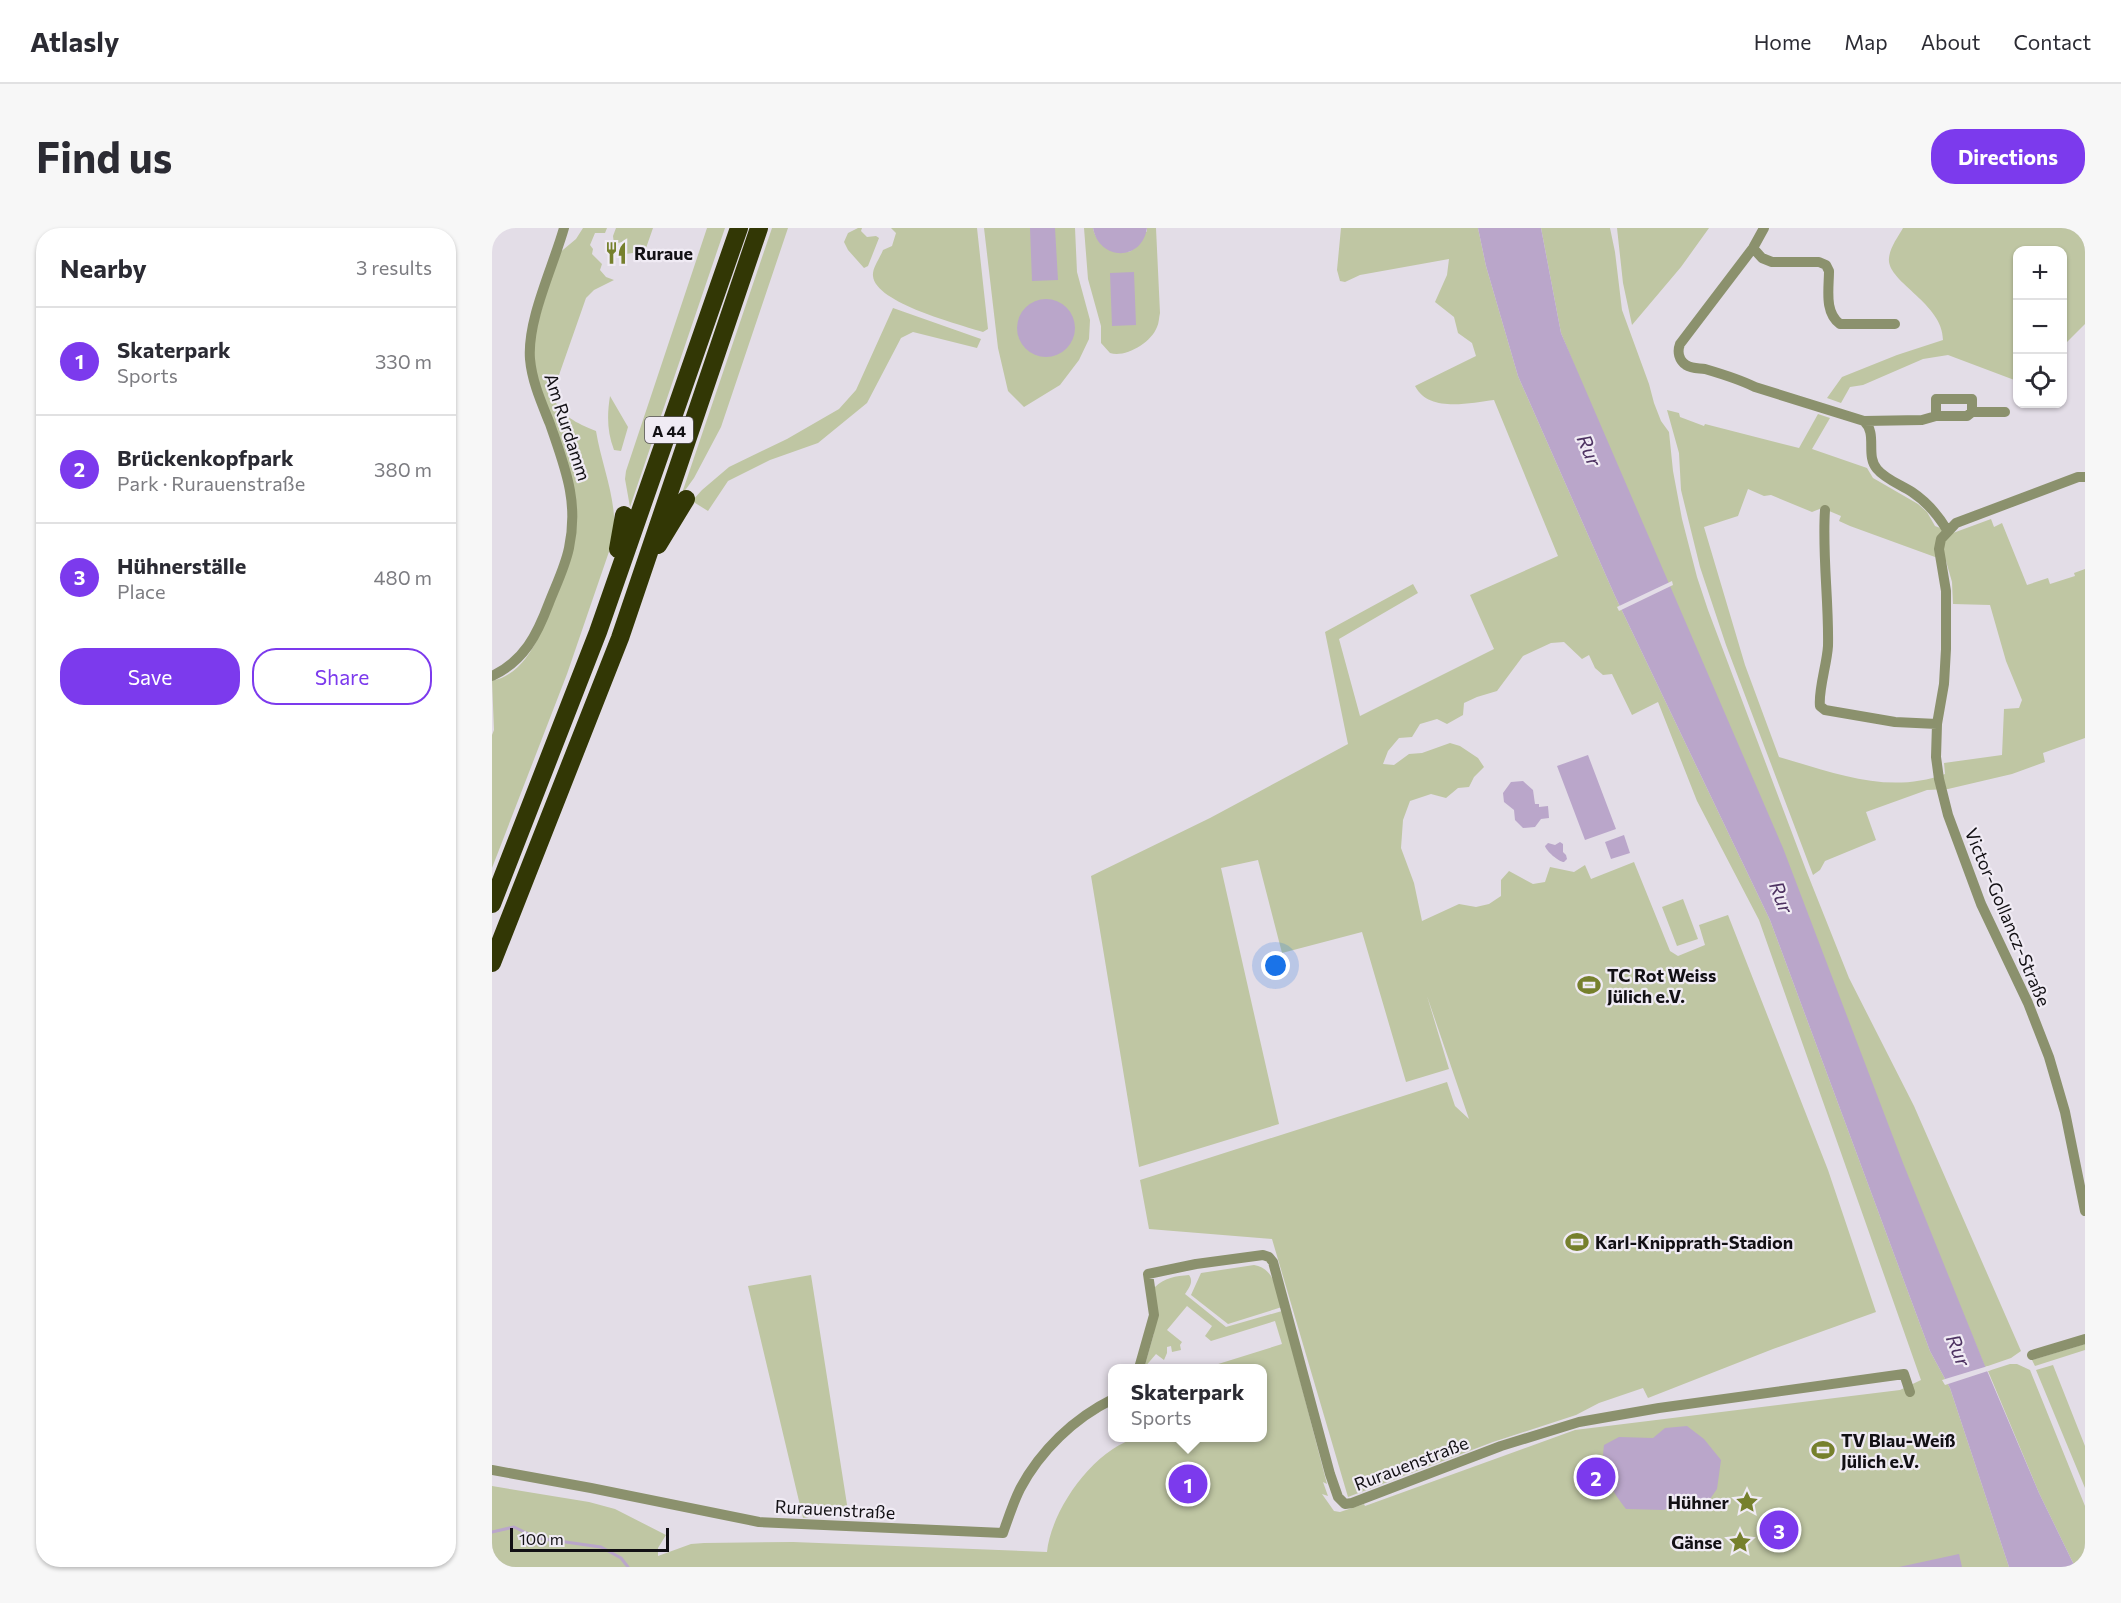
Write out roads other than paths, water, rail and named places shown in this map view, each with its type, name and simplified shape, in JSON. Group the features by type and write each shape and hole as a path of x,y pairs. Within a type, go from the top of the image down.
{"highway":[{"name":"A 44","path":"492,904 598,632 738,228"},
{"name":"A 44","path":"492,963 620,638 759,228"},
{"path":"643,569 686,500"},
{"path":"598,632 624,515"}],"street":[{"name":"Am Rurdamm","path":"492,676 513,663 538,632 569,549 573,507 569,480 539,396 530,360 530,344 534,326 564,228"},
{"path":"1764,228 1753,248 1680,344 1678,355 1689,368 1702,369 1742,380 1755,387 1864,420 1922,420 1936,416 1967,416 1972,412 2006,412"},
{"path":"1753,248 1762,258 1772,262 1819,262 1826,265 1829,271 1830,310 1833,319 1840,324 1895,324"},
{"path":"1936,416 1936,399 1972,399 1972,412"},
{"path":"1864,420 1872,431 1872,456 1878,470 1914,493 1929,506 1947,530 1956,523 2078,477 2085,477"},
{"path":"1825,510 1828,646 1820,706 1826,710 1876,720 1937,724"},
{"name":"Victor-Gollancz-Straße","path":"1947,530 1941,539 1939,549 1946,591 1944,684 1937,724 1936,757 1939,779 1948,815 1981,904 2028,1003 2049,1058 2066,1112 2085,1211"},
{"name":"Rurauenstraße","path":"1140,1364 1154,1315 1148,1274 1196,1264 1263,1255 1269,1257 1273,1262 1287,1309 1330,1474 1338,1497 1345,1504 1501,1446 1579,1422 1659,1408 1904,1374 1910,1392"},
{"path":"2032,1355 2085,1339"},
{"name":"Rurauenstraße","path":"492,1470 759,1522 1003,1533 1020,1489 1042,1457 1066,1430 1108,1401"}],"water":[{"path":"1030,228 1055,228 1058,280 1032,281"},
{"path":"1093,228 1147,228 1137,247 1129,252 1120,253 1103,247"},
{"name":"Rur","path":"1478,228 1541,228 1561,333 1783,848 1903,1163 1985,1366 2039,1493 2075,1567 2009,1567 1950,1388 1930,1351 1770,920 1615,596 1518,376 1486,266"},
{"path":"1134,272 1136,325 1112,326 1110,273"},
{"path":"1046,299 1057,301 1070,312 1075,328 1073,339 1062,352 1046,357 1035,355 1022,344 1017,328 1019,317 1030,304"},
{"path":"1588,755 1616,829 1585,840 1557,766"},
{"path":"1523,781 1533,790 1535,804 1539,804 1539,807 1548,806 1549,818 1541,819 1535,827 1523,828 1515,820 1514,810 1504,802 1503,793 1511,782"},
{"path":"1624,835 1630,853 1611,859 1605,842"},
{"path":"1560,842 1563,844 1563,852 1567,859 1564,862 1553,856 1545,846 1548,843 1555,845"},
{"path":"1687,1426 1704,1439 1721,1460 1717,1489 1710,1499 1679,1502 1664,1510 1626,1509 1615,1494 1605,1472 1604,1445 1619,1437 1653,1438 1665,1428"},
{"path":"1959,1554 1962,1567 1899,1567"}],"waterway":[{"path":"492,1532 514,1527 537,1538 601,1547 621,1558 628,1567"}],"place":[{"name":"Ruraue","path":"616,253"},
{"name":"TC Rot Weiss Jülich e.V.","path":"1589,985"},
{"name":"Karl-Knipprath-Stadion","path":"1577,1242"},
{"name":"TV Blau-Weiß Jülich e.V.","path":"1823,1450"},
{"name":"Brückenkopfpark","path":"1596,1477"},
{"name":"Skaterpark","path":"1188,1484"},
{"name":"Hühner","path":"1747,1502"},
{"name":"Hühnerställe","path":"1779,1530"},
{"name":"Gänse","path":"1740,1542"}]}
